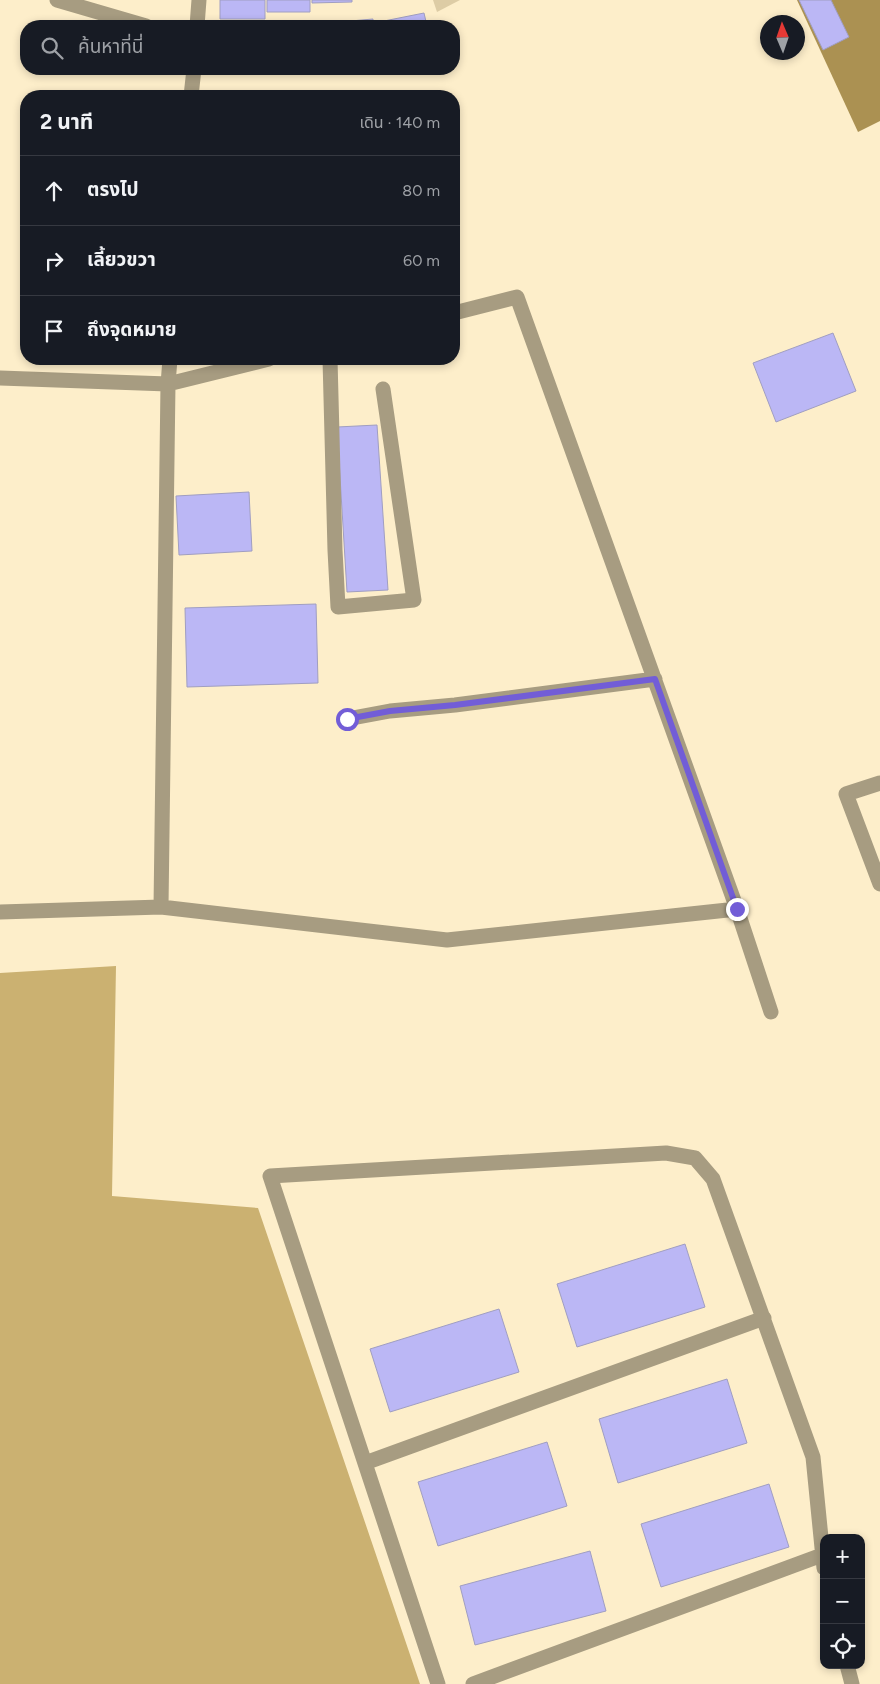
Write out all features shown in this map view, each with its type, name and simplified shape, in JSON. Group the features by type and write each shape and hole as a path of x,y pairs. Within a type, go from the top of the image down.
{"street":[{"path":"58,0 126,20"},
{"path":"197,20 199,0"},
{"path":"192,90 193,75"},
{"path":"460,311 517,297 737,909 771,1012"},
{"path":"161,907 170,365"},
{"path":"0,378 168,384 245,365"},
{"path":"330,365 338,607 414,600 383,389"},
{"path":"347,719 390,711 455,705 655,679"},
{"path":"880,782 846,794 880,884"},
{"path":"0,912 161,907 447,940 737,909"},
{"path":"438,1684 270,1176 666,1153 695,1158 713,1179 813,1457 820,1534"},
{"path":"365,1463 764,1318"},
{"path":"473,1684 820,1562"},
{"path":"848,1669 852,1684"}],"shaded area":[{"path":"433,0 460,0 437,12"},
{"path":"797,0 880,0 880,121 858,132"},
{"path":"116,966 112,1196 258,1208 420,1684 0,1684 0,973"}],"building":[{"path":"220,0 265,0 265,19 220,19"},
{"path":"267,0 310,0 310,12 267,12"},
{"path":"312,0 352,0 352,2 312,3"},
{"path":"799,0 831,0 849,37 823,50"},
{"path":"424,13 426,20 389,20"},
{"path":"833,333 856,391 776,422 753,363"},
{"path":"377,425 388,590 347,592 337,427"},
{"path":"249,492 252,551 179,555 176,496"},
{"path":"316,604 318,683 187,687 185,608"},
{"path":"685,1244 705,1307 577,1347 557,1284"},
{"path":"499,1309 519,1372 390,1412 370,1349"},
{"path":"727,1379 747,1443 618,1483 599,1419"},
{"path":"547,1442 567,1506 438,1546 418,1482"},
{"path":"769,1484 789,1547 661,1587 641,1524"},
{"path":"590,1551 606,1611 475,1645 460,1586"}],"route":[{"path":"347,719 390,711 455,705 655,679 737,909"}]}
